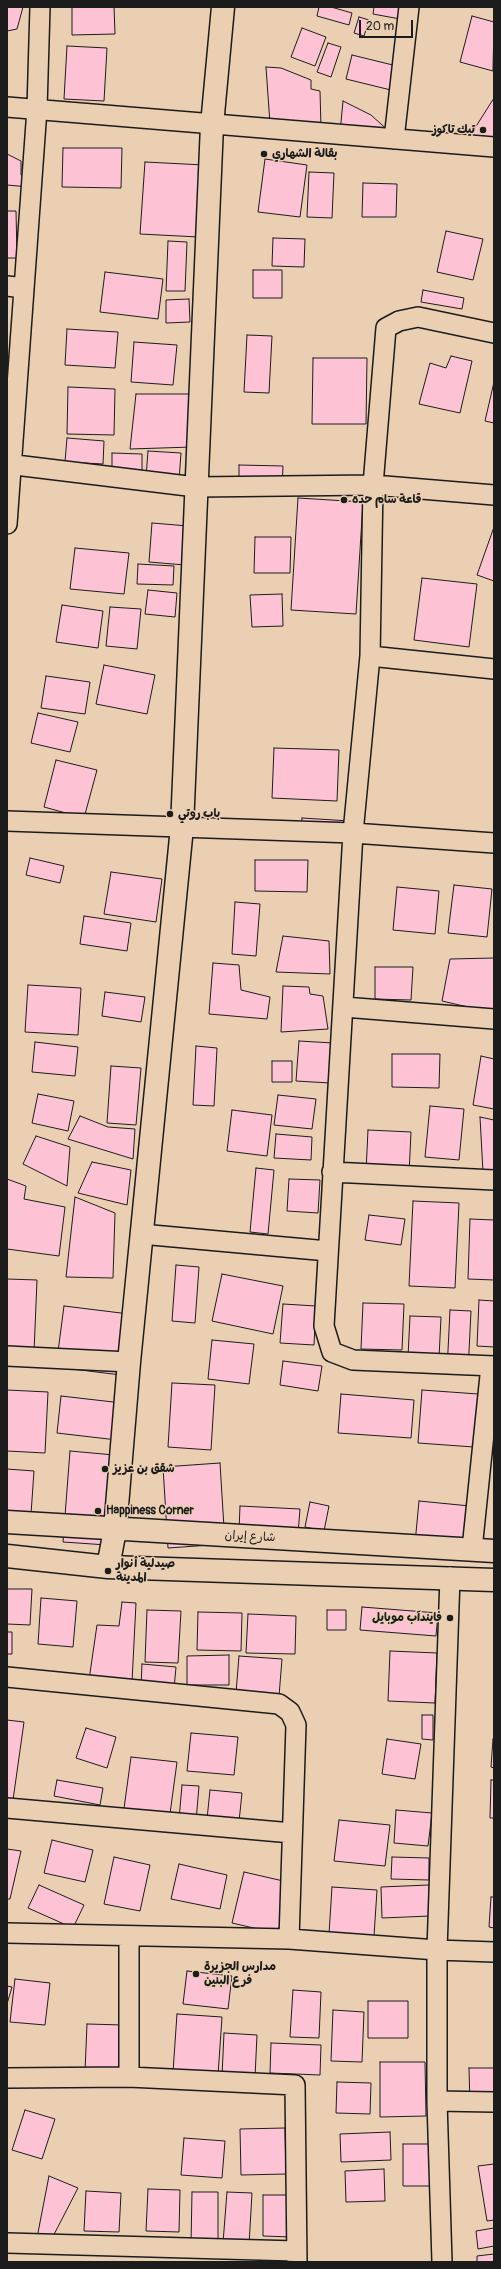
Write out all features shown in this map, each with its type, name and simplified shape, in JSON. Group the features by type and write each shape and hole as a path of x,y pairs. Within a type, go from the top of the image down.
{"street":[{"path":"7,524 16,287 37,109 40,7"},
{"path":"108,1567 115,1530 128,1362 182,827 212,125 223,7"},
{"path":"394,139 410,7"},
{"path":"7,107 494,147"},
{"path":"442,2262 437,2101 437,1950 450,1577 472,1549 493,1366 352,1360 332,1352 324,1326 332,1172 344,1007 352,833 370,656 373,485 386,328 399,321 418,317 494,332"},
{"path":"10,464 196,487 373,485 494,495"},
{"path":"370,656 494,669"},
{"path":"7,821 352,833 494,843"},
{"path":"344,1007 494,1019"},
{"path":"332,1172 494,1180"},
{"path":"141,1234 328,1251"},
{"path":"7,1356 128,1362"},
{"name":"شارع إيران","path":"7,1522 115,1530 494,1551"},
{"path":"7,1556 108,1567 450,1577 494,1580"},
{"path":"7,1677 279,1704 290,1712 296,1725 289,1939"},
{"path":"7,1808 292,1833"},
{"path":"7,1933 289,1939 437,1950 494,1952"},
{"path":"129,1936 129,2077"},
{"path":"7,2078 129,2077 295,2085 297,2257 7,2242"},
{"path":"437,2101 494,2102"}],"building":[{"path":"7,7 23,7 17,29 7,31"},
{"path":"72,7 114,7 115,34 72,35"},
{"path":"319,7 331,7 352,13 349,25 317,16"},
{"path":"374,7 413,7 411,21 373,14"},
{"path":"472,16 494,22 493,71 460,62"},
{"path":"359,17 369,20 364,36 354,33"},
{"path":"302,28 326,37 315,66 291,57"},
{"path":"328,43 341,47 331,77 317,72"},
{"path":"67,46 107,48 104,101 64,99"},
{"path":"352,55 405,68 399,92 346,79"},
{"path":"266,67 281,68 311,80 311,89 320,91 321,128 270,124"},
{"path":"494,98 494,140 468,139"},
{"path":"343,101 371,115 392,134 340,133"},
{"path":"63,148 122,148 121,188 62,187"},
{"path":"7,154 21,161 21,175 30,176 29,187 7,185"},
{"path":"265,159 307,165 300,217 258,212"},
{"path":"145,162 204,165 199,237 140,234"},
{"path":"309,172 334,173 332,218 307,217"},
{"path":"363,183 397,184 396,217 362,217"},
{"path":"7,211 16,211 17,258 7,258"},
{"path":"446,231 483,239 473,280 437,272"},
{"path":"273,238 305,239 304,267 272,266"},
{"path":"168,241 187,242 185,291 166,291"},
{"path":"253,270 282,270 282,298 253,298"},
{"path":"105,272 163,279 158,319 100,312"},
{"path":"423,290 464,298 462,309 421,302"},
{"path":"189,299 190,322 166,323 166,300"},
{"path":"67,329 118,332 115,368 65,365"},
{"path":"247,335 272,336 269,393 244,392"},
{"path":"134,342 177,345 173,385 131,382"},
{"path":"451,356 472,361 460,413 419,404 430,363 446,368"},
{"path":"313,358 367,358 366,424 312,424"},
{"path":"494,382 494,423 485,421"},
{"path":"68,387 115,389 114,435 67,434"},
{"path":"136,394 195,394 192,447 130,449"},
{"path":"67,438 104,441 103,464 65,462"},
{"path":"148,451 181,453 179,480 146,478"},
{"path":"112,453 142,454 142,476 112,475"},
{"path":"239,465 283,466 282,489 239,488"},
{"path":"298,498 363,502 356,614 291,610"},
{"path":"152,523 188,526 185,565 149,562"},
{"path":"494,527 494,581 477,575"},
{"path":"255,537 291,537 290,573 254,573"},
{"path":"75,548 129,553 124,594 70,589"},
{"path":"138,564 174,566 173,585 137,584"},
{"path":"422,578 477,584 469,647 414,640"},
{"path":"148,590 177,593 175,617 145,614"},
{"path":"282,594 283,626 252,627 250,595"},
{"path":"62,605 103,611 98,648 56,642"},
{"path":"110,607 141,609 137,649 106,646"},
{"path":"104,665 155,675 147,714 96,704"},
{"path":"46,676 90,682 85,714 41,708"},
{"path":"38,713 78,722 70,752 31,743"},
{"path":"274,748 339,750 337,801 272,798"},
{"path":"56,760 97,770 84,818 44,807"},
{"path":"302,818 350,821 349,837 301,833"},
{"path":"30,858 64,866 60,883 26,875"},
{"path":"255,860 308,860 307,892 255,891"},
{"path":"111,872 162,879 156,922 104,914"},
{"path":"454,885 492,889 487,937 448,933"},
{"path":"397,887 439,891 435,934 393,930"},
{"path":"235,902 260,904 256,956 232,954"},
{"path":"84,916 131,923 127,951 80,944"},
{"path":"283,936 329,941 330,974 276,972"},
{"path":"494,958 494,1013 442,1001 450,959"},
{"path":"213,963 239,965 241,990 270,997 267,1019 209,1014"},
{"path":"375,967 413,967 411,1000 375,999"},
{"path":"28,985 81,988 78,1035 25,1032"},
{"path":"283,986 309,987 310,994 323,996 328,1029 281,1032"},
{"path":"105,992 145,997 141,1022 102,1016"},
{"path":"299,1041 333,1043 330,1083 296,1081"},
{"path":"35,1042 78,1047 75,1076 32,1072"},
{"path":"196,1046 217,1048 214,1106 193,1105"},
{"path":"392,1054 440,1054 439,1088 392,1087"},
{"path":"481,1056 494,1059 494,1109 473,1105"},
{"path":"272,1061 292,1061 292,1082 272,1082"},
{"path":"111,1066 141,1068 136,1125 107,1123"},
{"path":"38,1094 74,1101 68,1131 32,1123"},
{"path":"278,1095 316,1099 312,1129 274,1125"},
{"path":"430,1106 464,1109 459,1160 425,1157"},
{"path":"232,1110 272,1115 267,1156 227,1151"},
{"path":"80,1116 108,1127 135,1129 133,1159 68,1139"},
{"path":"480,1117 494,1120 494,1173 483,1172"},
{"path":"368,1130 411,1132 409,1174 366,1172"},
{"path":"276,1134 312,1137 311,1160 274,1158"},
{"path":"36,1136 70,1147 67,1186 23,1164"},
{"path":"92,1162 131,1170 127,1205 78,1193"},
{"path":"256,1168 274,1170 268,1234 250,1232"},
{"path":"7,1179 26,1186 24,1199 65,1207 59,1256 7,1249"},
{"path":"289,1179 320,1180 318,1213 287,1211"},
{"path":"75,1197 115,1213 113,1278 66,1277"},
{"path":"413,1201 459,1203 455,1288 409,1286"},
{"path":"369,1215 405,1219 401,1245 365,1240"},
{"path":"470,1219 494,1220 494,1280 468,1279"},
{"path":"176,1265 199,1267 195,1323 172,1321"},
{"path":"222,1274 283,1286 273,1334 212,1321"},
{"path":"7,1279 37,1280 34,1352 7,1351"},
{"path":"479,1300 494,1301 494,1347 477,1346"},
{"path":"363,1303 404,1304 402,1350 361,1349"},
{"path":"283,1304 316,1306 314,1345 280,1343"},
{"path":"64,1306 129,1314 121,1375 56,1367"},
{"path":"450,1310 471,1311 468,1372 447,1371"},
{"path":"410,1316 441,1317 439,1358 408,1357"},
{"path":"212,1340 254,1344 249,1384 208,1379"},
{"path":"283,1361 322,1366 318,1391 280,1385"},
{"path":"172,1383 215,1385 211,1450 168,1447"},
{"path":"7,1390 48,1392 45,1453 7,1451"},
{"path":"422,1390 492,1395 488,1448 418,1443"},
{"path":"341,1394 414,1400 411,1438 338,1433"},
{"path":"61,1396 122,1403 117,1440 57,1433"},
{"path":"70,1451 114,1455 107,1545 63,1542"},
{"path":"220,1463 225,1544 168,1548 163,1467"},
{"path":"7,1469 34,1471 31,1514 7,1513"},
{"path":"419,1501 480,1507 474,1561 414,1554"},
{"path":"310,1502 329,1506 324,1531 305,1527"},
{"path":"240,1506 300,1509 298,1534 239,1531"},
{"path":"7,1589 32,1589 30,1625 7,1624"},
{"path":"41,1598 77,1601 73,1647 38,1644"},
{"path":"122,1602 136,1603 132,1682 89,1680 97,1625 119,1626"},
{"path":"362,1607 438,1613 436,1636 360,1630"},
{"path":"147,1610 181,1611 178,1663 145,1662"},
{"path":"327,1610 346,1610 346,1630 327,1630"},
{"path":"198,1612 242,1613 241,1651 197,1650"},
{"path":"248,1614 296,1616 295,1654 246,1653"},
{"path":"7,1632 12,1632 12,1654 7,1654"},
{"path":"390,1651 437,1653 435,1703 388,1701"},
{"path":"229,1655 229,1685 187,1685 187,1656"},
{"path":"239,1656 282,1659 279,1696 236,1693"},
{"path":"142,1664 176,1667 174,1689 141,1687"},
{"path":"422,1715 433,1715 433,1740 422,1739"},
{"path":"7,1720 24,1722 13,1800 7,1799"},
{"path":"86,1728 116,1737 107,1768 76,1758"},
{"path":"191,1733 238,1737 234,1775 187,1771"},
{"path":"387,1739 421,1744 415,1779 382,1774"},
{"path":"494,1739 494,1768 491,1767"},
{"path":"131,1757 177,1762 169,1821 123,1816"},
{"path":"57,1780 103,1788 100,1805 54,1796"},
{"path":"491,1780 494,1780 494,1818 490,1818"},
{"path":"182,1785 199,1786 195,1833 178,1831"},
{"path":"210,1790 242,1793 238,1831 206,1829"},
{"path":"396,1810 432,1813 428,1846 394,1843"},
{"path":"339,1820 390,1825 385,1866 334,1861"},
{"path":"52,1840 93,1850 85,1882 44,1873"},
{"path":"7,1849 21,1851 10,1899 7,1899"},
{"path":"114,1857 150,1865 140,1911 104,1904"},
{"path":"392,1857 429,1858 429,1880 391,1879"},
{"path":"179,1864 227,1875 220,1909 171,1899"},
{"path":"244,1872 292,1883 280,1934 232,1923"},
{"path":"39,1885 84,1905 73,1928 28,1908"},
{"path":"429,1885 430,1916 382,1918 381,1887"},
{"path":"332,1887 377,1890 374,1936 329,1934"},
{"path":"491,1897 494,1897 494,1928 489,1927"},
{"path":"187,1971 232,1976 228,2009 183,2004"},
{"path":"15,1979 50,1983 45,2025 10,2022"},
{"path":"7,1986 12,1987 7,2004"},
{"path":"293,1990 321,1992 319,2038 290,2037"},
{"path":"368,2001 408,2001 408,2038 368,2038"},
{"path":"333,2010 364,2012 362,2062 331,2061"},
{"path":"177,2014 222,2017 218,2075 173,2072"},
{"path":"87,2024 123,2025 121,2074 85,2072"},
{"path":"224,2033 257,2035 255,2077 222,2076"},
{"path":"271,2043 321,2045 320,2075 270,2073"},
{"path":"380,2062 425,2062 426,2116 380,2117"},
{"path":"469,2068 494,2068 494,2104 470,2105"},
{"path":"337,2082 371,2083 370,2114 336,2113"},
{"path":"25,2110 55,2119 42,2159 12,2150"},
{"path":"285,2128 286,2174 241,2175 240,2129"},
{"path":"390,2132 391,2160 341,2162 340,2134"},
{"path":"184,2138 225,2141 222,2178 181,2175"},
{"path":"403,2144 434,2144 434,2186 403,2186"},
{"path":"494,2164 494,2220 487,2221 478,2166"},
{"path":"384,2169 385,2201 346,2202 345,2171"},
{"path":"49,2176 78,2188 47,2248 36,2243"},
{"path":"148,2189 180,2190 179,2232 146,2231"},
{"path":"86,2191 121,2193 119,2232 84,2231"},
{"path":"192,2192 218,2192 218,2246 191,2245"},
{"path":"227,2192 252,2193 249,2245 223,2243"},
{"path":"263,2195 293,2195 292,2237 263,2236"},
{"path":"494,2228 494,2246 478,2249 476,2231"},
{"path":"494,2254 494,2262 477,2262 477,2256"}],"place":[{"name":"تيك تاكوز","path":"483,130"},
{"name":"بقالة الشهاري","path":"264,154"},
{"name":"قاعة سام حده","path":"344,500"},
{"name":"باب روتي","path":"170,814"},
{"name":"شقق بن عزيز","path":"105,1469"},
{"name":"Happiness Corner","path":"98,1511"},
{"name":"صيدلية أنوار المدينة","path":"108,1571"},
{"name":"فايندآب موبايل","path":"450,1618"},
{"name":"مدارس الجزيرة فرع البنين","path":"196,1974"}]}
